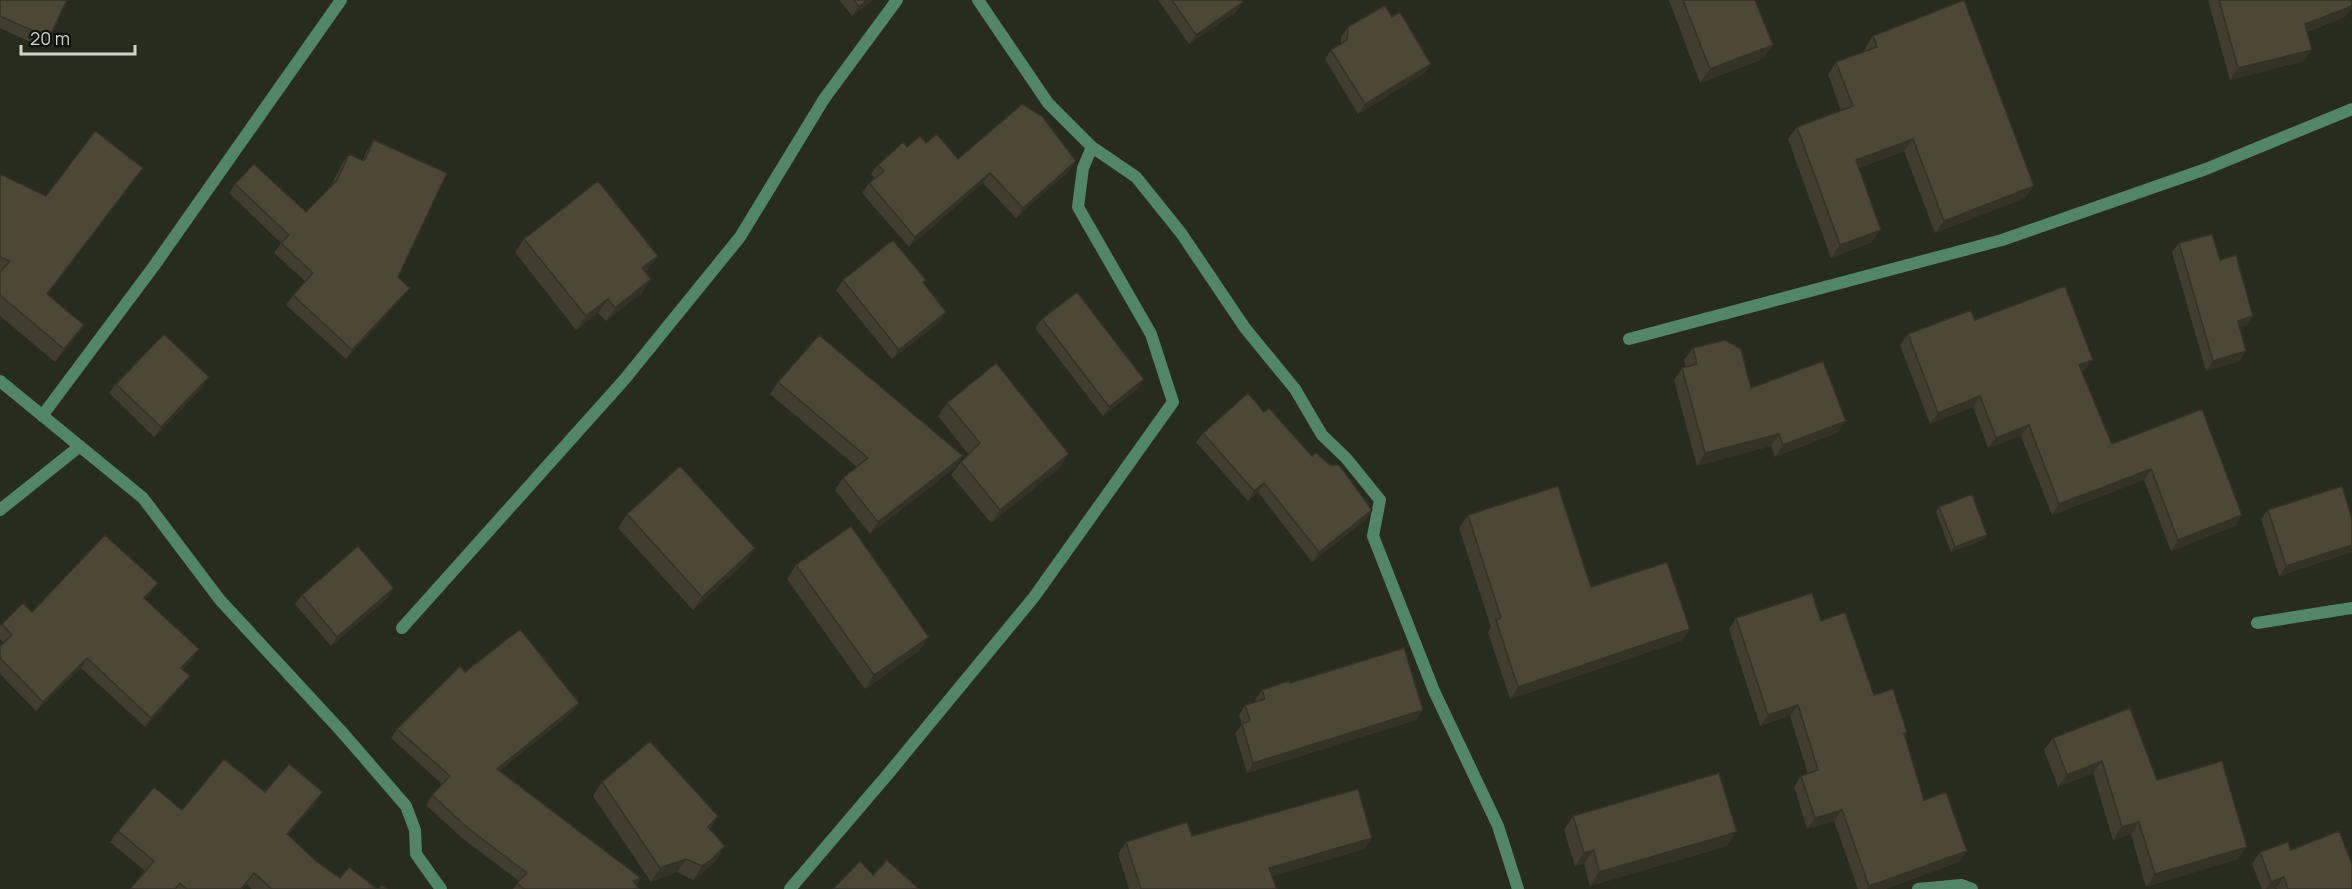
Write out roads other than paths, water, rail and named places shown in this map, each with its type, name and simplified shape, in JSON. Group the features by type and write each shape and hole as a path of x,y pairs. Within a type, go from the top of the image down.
{"street":[{"path":"42,416 154,266 341,0"},
{"path":"402,628 624,380 740,237 824,99 897,0"},
{"path":"978,0 1048,103 1092,147 1136,177 1182,232 1245,328 1295,389 1322,435 1346,458 1380,500 1373,536 1434,691 1498,826 1518,889"},
{"path":"1629,339 2002,240 2206,169 2352,109"},
{"path":"790,889 1034,597 1173,402 1151,334 1078,207 1083,168 1092,147"},
{"path":"0,381 143,498 220,600 342,732 406,806 415,830 416,854 441,889"},
{"path":"0,510 80,446"},
{"path":"2257,624 2352,608"},
{"path":"1918,889 1961,885 1972,889"}]}
